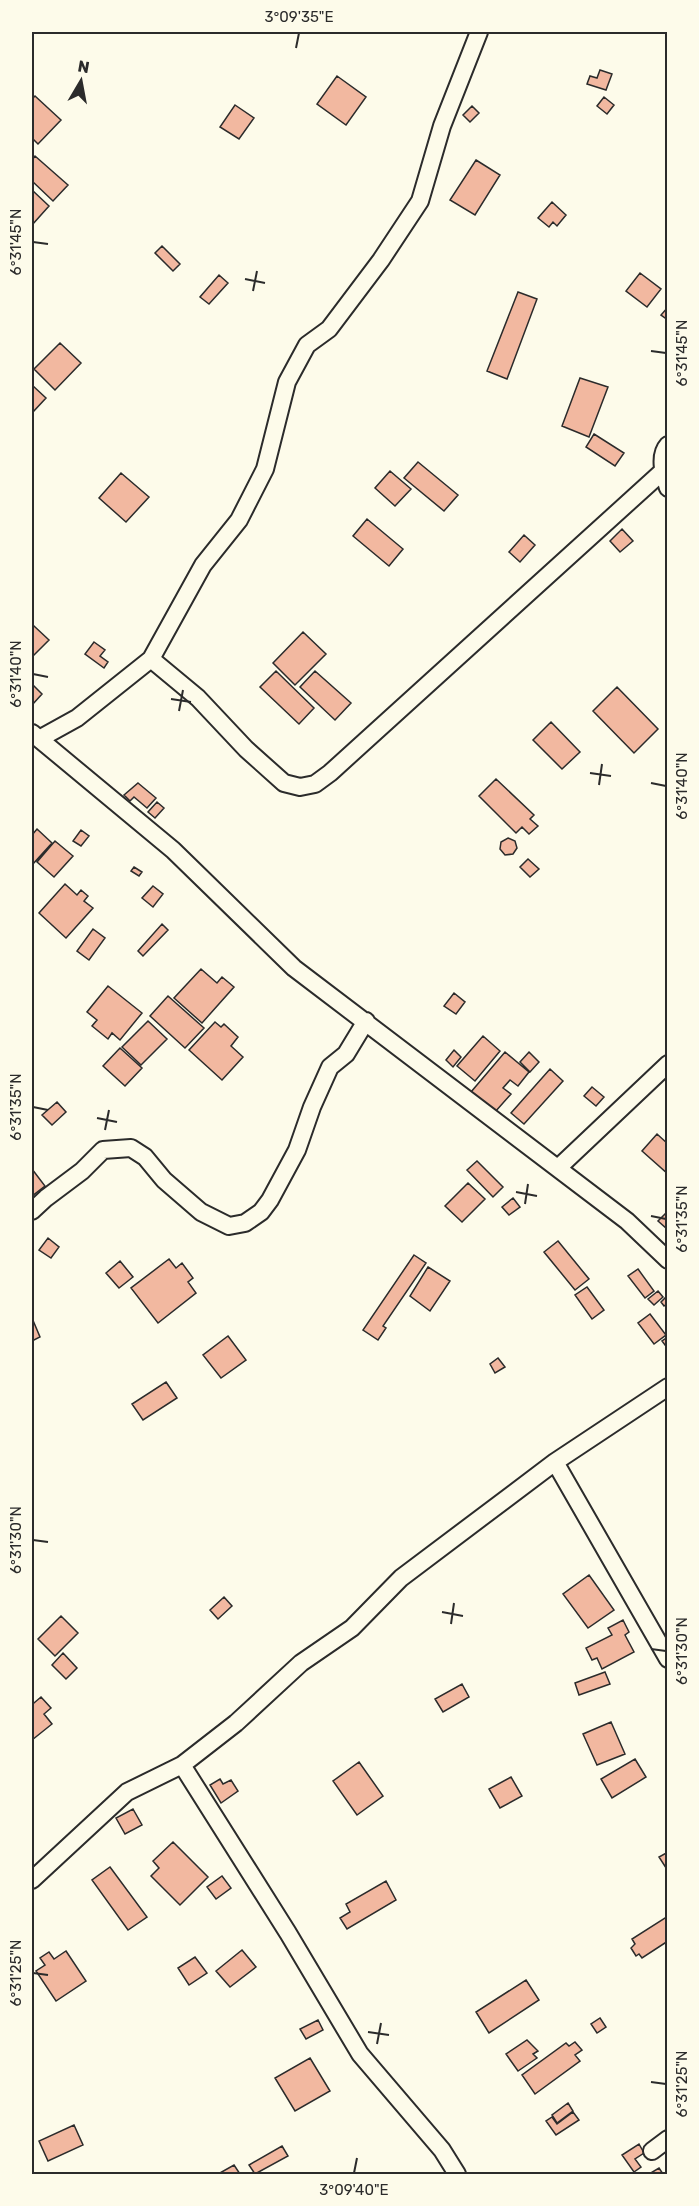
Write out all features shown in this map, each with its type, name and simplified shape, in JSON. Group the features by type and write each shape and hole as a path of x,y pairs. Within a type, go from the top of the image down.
{"street":[{"path":"479,32 442,126 420,201 381,260 329,329 306,345 287,382 265,469 240,520 202,565 151,659 77,718 35,736 173,850 294,968 627,1221 668,1260"},
{"path":"668,445 663,450 663,471 668,488"},
{"path":"151,659 198,698 246,749 284,783 300,787 315,784 339,765 663,471"},
{"path":"32,1211 46,1197 82,1171 104,1150 131,1148 145,1157 164,1180 201,1212 229,1226 245,1223 261,1212 270,1200 297,1150 312,1107 330,1067 346,1054 366,1021"},
{"path":"558,1168 668,1064"},
{"path":"32,1880 127,1792 182,1765 236,1723 301,1663 352,1628 401,1578 555,1462 668,1387"},
{"path":"555,1462 668,1659"},
{"path":"182,1765 288,1933 360,2054 442,2150 457,2175"},
{"path":"652,2151 668,2139"}],"building":[{"path":"600,70 612,74 606,90 587,84 590,76 597,78"},
{"path":"337,76 366,97 346,125 317,104"},
{"path":"35,96 61,120 38,144 32,138 32,99"},
{"path":"604,97 614,105 607,114 597,106"},
{"path":"235,105 254,118 239,139 220,127"},
{"path":"472,106 479,113 470,122 463,115"},
{"path":"35,156 68,185 53,201 32,181 32,160"},
{"path":"476,160 500,175 475,215 450,200"},
{"path":"32,190 49,206 32,225"},
{"path":"552,202 566,215 557,226 553,222 549,227 538,218"},
{"path":"162,246 180,264 173,271 155,253"},
{"path":"640,273 661,289 647,307 626,291"},
{"path":"219,275 228,283 209,304 200,297"},
{"path":"518,292 537,299 507,379 487,371"},
{"path":"668,307 668,320 661,315"},
{"path":"60,343 81,363 55,390 34,369"},
{"path":"580,378 608,387 589,437 562,426"},
{"path":"32,385 46,398 32,413"},
{"path":"594,434 624,453 615,466 586,447"},
{"path":"418,462 458,495 444,511 404,478"},
{"path":"390,471 411,489 395,506 375,488"},
{"path":"121,473 149,497 126,522 99,498"},
{"path":"367,519 403,549 389,566 353,536"},
{"path":"622,529 633,541 620,552 610,541"},
{"path":"524,535 535,545 520,562 509,552"},
{"path":"34,626 49,640 32,657 32,628"},
{"path":"303,632 326,654 295,685 273,663"},
{"path":"94,642 105,650 100,656 108,662 104,668 85,654"},
{"path":"276,671 314,708 299,724 260,687"},
{"path":"315,671 351,703 335,720 300,687"},
{"path":"32,684 42,694 32,705"},
{"path":"617,687 658,729 634,753 593,711"},
{"path":"551,722 580,752 562,769 533,740"},
{"path":"496,779 534,815 530,819 538,826 529,834 522,827 516,833 479,796"},
{"path":"138,783 156,798 147,808 134,797 130,801 124,795"},
{"path":"157,802 164,808 155,818 148,812"},
{"path":"37,829 52,843 32,865 32,835"},
{"path":"81,830 89,836 81,846 73,841"},
{"path":"508,838 515,841 517,848 513,854 505,855 500,849 501,842"},
{"path":"55,841 73,856 54,877 37,862"},
{"path":"528,859 539,869 530,877 520,867"},
{"path":"134,867 142,872 139,876 131,871"},
{"path":"65,884 77,895 81,890 88,896 84,901 93,908 66,938 39,913"},
{"path":"153,886 163,894 153,907 142,898"},
{"path":"162,924 168,930 143,956 138,951"},
{"path":"93,929 105,938 89,960 77,951"},
{"path":"201,969 217,983 222,977 234,987 202,1023 174,998"},
{"path":"108,986 142,1013 120,1040 112,1033 108,1039 92,1026 97,1020 87,1012"},
{"path":"454,993 465,1002 456,1014 444,1006"},
{"path":"168,996 204,1028 185,1048 150,1016"},
{"path":"148,1021 167,1039 141,1065 122,1047"},
{"path":"215,1022 221,1027 224,1024 238,1037 231,1046 243,1057 222,1080 189,1050"},
{"path":"483,1036 500,1051 475,1081 457,1066"},
{"path":"120,1048 142,1068 125,1086 103,1066"},
{"path":"454,1050 461,1057 453,1067 446,1060"},
{"path":"505,1052 529,1072 518,1086 510,1080 503,1088 511,1094 495,1112 471,1092"},
{"path":"529,1052 539,1062 530,1072 520,1062"},
{"path":"550,1069 563,1081 524,1124 511,1113"},
{"path":"592,1087 604,1097 596,1106 584,1096"},
{"path":"57,1102 66,1112 52,1125 42,1115"},
{"path":"657,1134 668,1144 668,1174 642,1151"},
{"path":"477,1161 503,1187 493,1197 467,1170"},
{"path":"32,1169 45,1186 32,1196"},
{"path":"468,1183 485,1199 462,1222 445,1206"},
{"path":"513,1198 520,1207 509,1215 502,1207"},
{"path":"668,1211 668,1227 666,1228 658,1221"},
{"path":"48,1238 59,1247 51,1258 39,1250"},
{"path":"558,1241 589,1279 575,1290 544,1252"},
{"path":"414,1255 426,1263 383,1326 386,1328 378,1340 363,1330"},
{"path":"169,1259 176,1268 182,1263 193,1278 188,1282 196,1293 158,1323 131,1288"},
{"path":"120,1261 133,1277 119,1288 106,1273"},
{"path":"428,1267 450,1281 430,1311 410,1296"},
{"path":"638,1269 654,1291 645,1298 628,1276"},
{"path":"587,1287 604,1310 592,1319 575,1295"},
{"path":"658,1291 663,1297 654,1305 648,1299"},
{"path":"666,1297 668,1303 664,1306 661,1302"},
{"path":"650,1314 666,1335 654,1344 638,1323"},
{"path":"32,1318 40,1337 32,1341"},
{"path":"228,1336 246,1360 221,1378 203,1355"},
{"path":"668,1337 668,1349 662,1341"},
{"path":"498,1358 505,1367 495,1373 490,1364"},
{"path":"166,1382 177,1398 143,1420 132,1404"},
{"path":"589,1575 614,1610 588,1628 563,1594"},
{"path":"224,1597 232,1606 218,1619 210,1610"},
{"path":"61,1616 78,1633 55,1656 38,1639"},
{"path":"623,1620 629,1632 625,1635 634,1652 602,1669 597,1658 592,1660 586,1648 612,1635 608,1628"},
{"path":"63,1653 77,1668 66,1679 52,1665"},
{"path":"605,1672 610,1684 579,1695 575,1683"},
{"path":"462,1684 469,1697 443,1712 435,1699"},
{"path":"41,1697 51,1708 44,1714 52,1724 32,1740 32,1700 34,1703"},
{"path":"611,1722 625,1754 597,1765 583,1734"},
{"path":"635,1759 646,1777 612,1798 601,1779"},
{"path":"359,1762 383,1796 357,1815 333,1781"},
{"path":"511,1777 522,1796 500,1808 489,1789"},
{"path":"220,1779 223,1784 231,1780 238,1791 221,1803 210,1785"},
{"path":"133,1809 142,1825 125,1834 116,1818"},
{"path":"173,1842 208,1877 180,1905 151,1876 159,1868 153,1861"},
{"path":"668,1852 668,1871 659,1857"},
{"path":"110,1867 147,1917 128,1930 92,1880"},
{"path":"222,1876 231,1888 216,1899 207,1887"},
{"path":"386,1881 396,1900 347,1929 340,1918 350,1912 346,1904"},
{"path":"668,1916 668,1941 642,1958 639,1954 636,1956 631,1948 635,1944 632,1939"},
{"path":"242,1950 256,1967 230,1987 216,1971"},
{"path":"66,1951 86,1981 56,2001 36,1971 45,1965 40,1958 49,1952 54,1959"},
{"path":"195,1957 207,1973 189,1985 178,1968"},
{"path":"526,1980 539,2000 489,2033 476,2012"},
{"path":"600,2018 606,2027 597,2033 591,2024"},
{"path":"318,2020 323,2030 306,2039 300,2029"},
{"path":"527,2040 538,2051 533,2054 537,2058 518,2071 506,2054"},
{"path":"575,2042 582,2050 575,2055 580,2061 535,2094 522,2075 566,2043 569,2046"},
{"path":"310,2058 330,2091 295,2111 275,2078"},
{"path":"568,2103 573,2111 557,2123 552,2115"},
{"path":"573,2112 579,2120 556,2135 546,2121 552,2117 557,2124"},
{"path":"74,2125 83,2145 48,2161 39,2141"},
{"path":"639,2144 644,2153 635,2159 641,2167 634,2172 622,2155"},
{"path":"282,2146 288,2156 255,2174 249,2165"},
{"path":"234,2165 240,2174 218,2174"},
{"path":"659,2168 663,2174 649,2174"}]}
